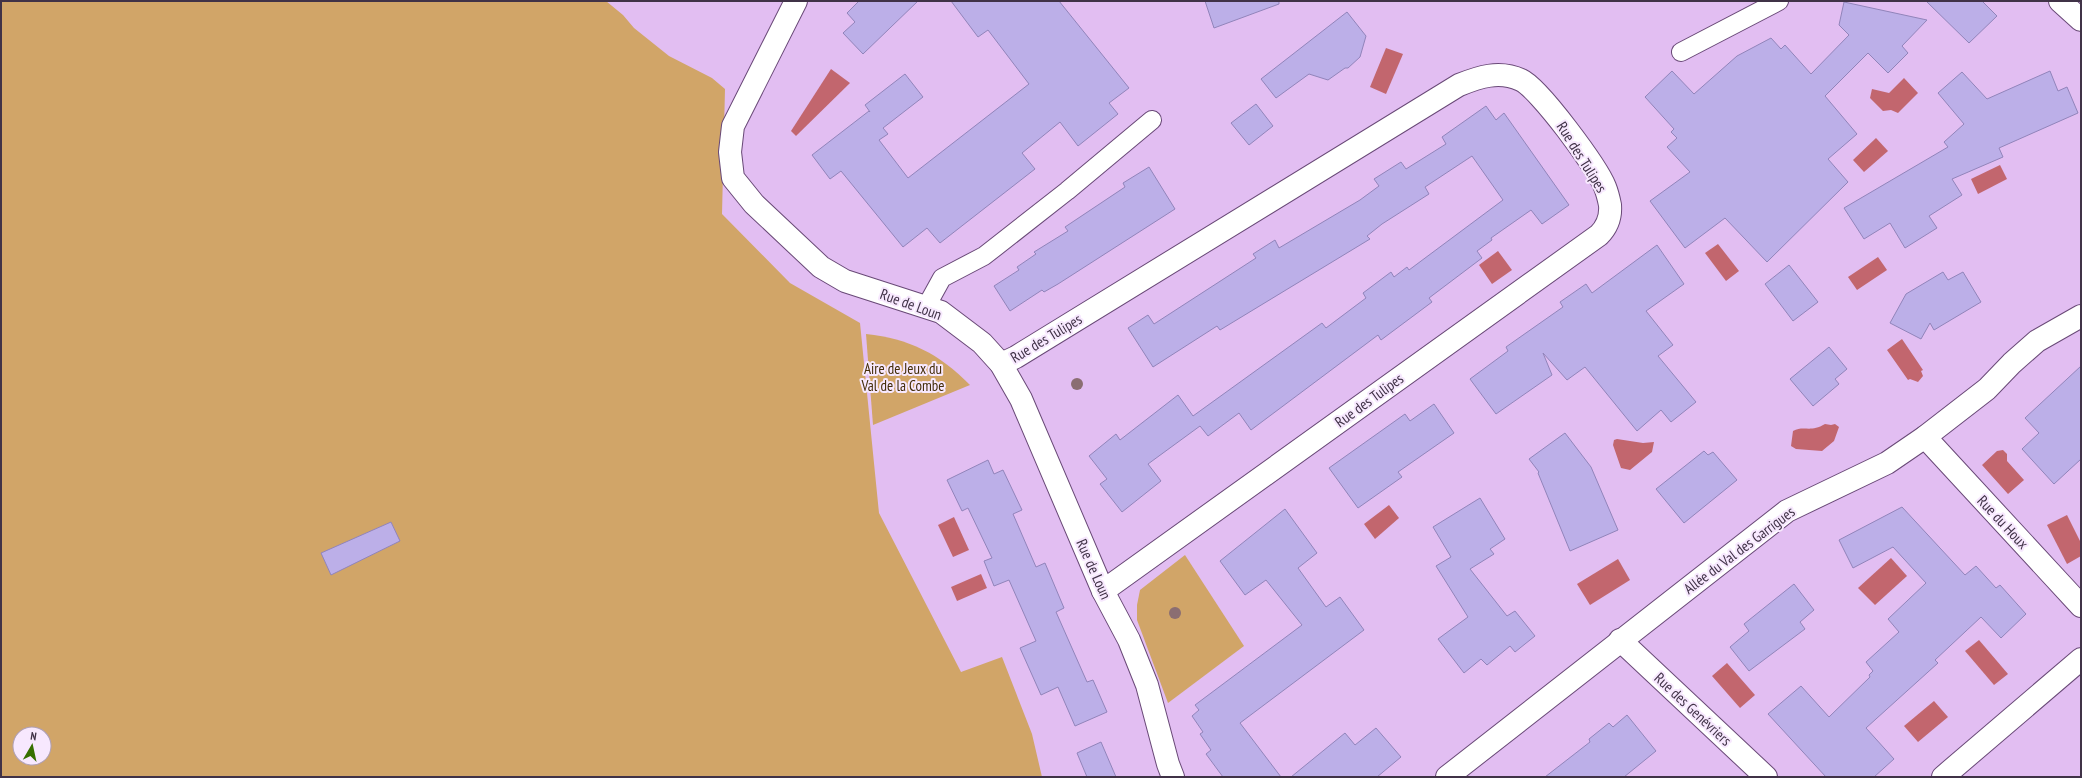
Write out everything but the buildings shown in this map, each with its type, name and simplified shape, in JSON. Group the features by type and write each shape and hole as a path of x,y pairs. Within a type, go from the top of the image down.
{"street":[{"name":"Rue de Loun","path":"796,1 733,126 730,152 733,178 754,204 821,267 845,281 940,312 960,324 982,343 1001,364 1021,399 1102,591 1129,640 1147,685 1168,764 1173,777"},
{"path":"2060,1 2080,17"},
{"name":"Rue des Tulipes","path":"1001,364 1030,349 1459,85 1480,77 1502,74 1522,80 1547,104 1568,131 1605,187 1610,206 1607,226 1599,235 1102,591"},
{"name":"Allée du Val des Garrigues","path":"1447,777 1620,640 1787,511 1887,463 1925,437 1987,389 2012,363 2037,341 2081,316"},
{"name":"Rue du Houx","path":"1925,437 2081,606"},
{"name":"Rue des Genévriers","path":"1620,640 1766,777"},
{"path":"1943,777 2081,659"}],"lane":[{"path":"1681,52 1779,1"},
{"path":"926,307 942,278 984,256 1067,191 1152,120"}],"green space":[{"path":"1,1 606,1 623,15 634,28 669,56 712,78 725,89 722,214 790,283 860,323 879,513 961,672 1002,657 1032,734 1042,777 1,777"},
{"name":"Aire de Jeux du Val de la Combe","path":"866,334 882,336 922,349 946,364 970,385 873,425"},
{"path":"1185,555 1244,646 1168,703 1137,620 1137,605 1140,590"}],"shaded area":[{"path":"1386,48 1403,54 1386,94 1370,87"},
{"path":"831,69 850,83 796,136 791,131"},
{"path":"1904,78 1918,93 1898,113 1891,110 1883,111 1870,98 1872,89 1889,93"},
{"path":"1876,138 1888,151 1864,172 1853,160"},
{"path":"2000,165 2007,179 1978,194 1971,179"},
{"path":"1718,244 1739,271 1726,281 1705,253"},
{"path":"1498,251 1512,270 1492,284 1479,265"},
{"path":"1878,257 1887,270 1857,290 1848,277"},
{"path":"1902,339 1923,370 1921,371 1923,376 1918,382 1910,379 1908,380 1887,350"},
{"path":"1825,424 1835,424 1839,427 1834,441 1822,451 1796,449 1791,446 1793,431 1797,429 1811,429"},
{"path":"1617,439 1643,443 1654,442 1652,452 1630,470 1621,468 1613,445 1614,440"},
{"path":"2003,450 2007,454 2007,461 2024,480 2008,494 1982,465 1997,451"},
{"path":"1389,505 1399,518 1375,539 1364,524"},
{"path":"2067,515 2081,543 2081,556 2067,564 2047,525"},
{"path":"954,517 969,550 953,557 938,525"},
{"path":"1891,558 1907,576 1875,605 1858,588"},
{"path":"1618,559 1630,580 1590,605 1577,584"},
{"path":"981,574 987,588 957,601 951,587"},
{"path":"1979,640 2008,674 1994,685 1965,651"},
{"path":"1727,663 1755,695 1740,708 1712,676"},
{"path":"1934,701 1948,717 1918,742 1904,726"}]}
